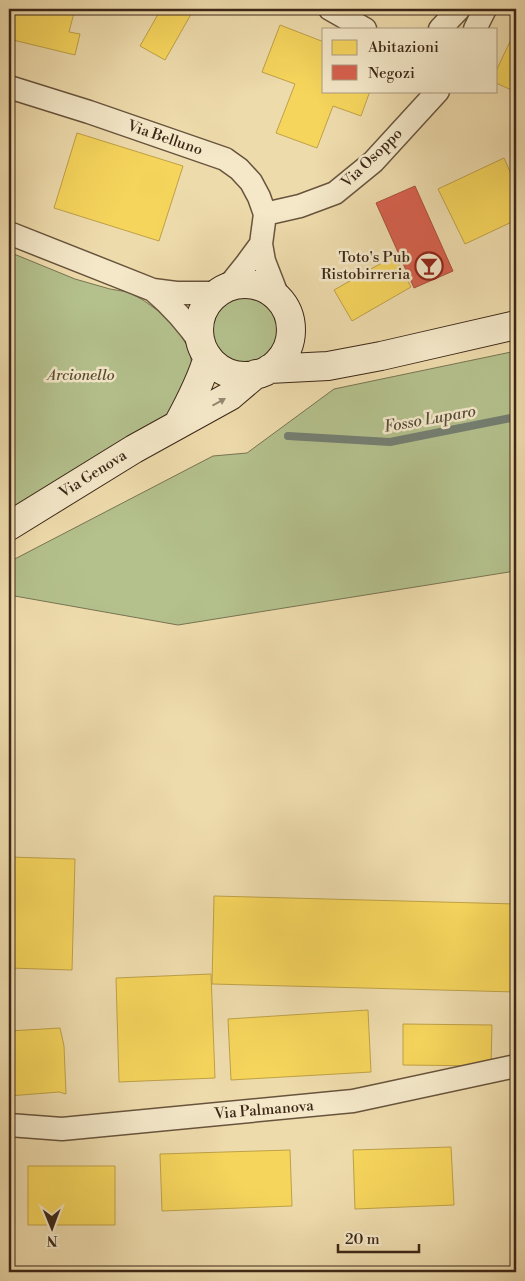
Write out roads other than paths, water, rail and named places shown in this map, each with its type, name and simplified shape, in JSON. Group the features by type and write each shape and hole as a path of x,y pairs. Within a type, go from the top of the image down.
{"main road":[{"path":"263,371 280,360 287,349 291,336 290,322 286,309 278,298 267,289 254,284 240,284 222,290 209,301 203,311 199,334 205,351 218,366 229,373 243,376 263,371 328,366 380,356 516,324"},
{"path":"291,336 308,346 345,357 380,356"},
{"path":"178,424 192,400 203,374 205,351"},
{"name":"Via Genova","path":"9,526 134,449 230,396 263,371"}],"street":[{"path":"330,9 363,28"},
{"path":"441,28 459,9"},
{"path":"476,28 485,9"},
{"name":"Via Belluno","path":"9,87 89,112 225,159 239,169 251,182 265,214 261,244 264,261 278,298"},
{"name":"Via Osoppo","path":"265,214 300,206 335,193 373,162 437,92"},
{"path":"9,233 153,290 176,293 222,290"},
{"name":"Via Belluno","path":"222,290 247,263 261,244"},
{"path":"153,290 184,320 205,351"},
{"name":"Via Palmanova","path":"9,1125 62,1129 352,1101 516,1066"}],"waterway":[{"name":"Fosso Luparo","path":"288,436 390,442 516,417"}],"place":[{"name":"Toto's Pub Ristobirreria","path":"429,266"}],"park label":[{"name":"Arcionello","path":"81,375"}]}
